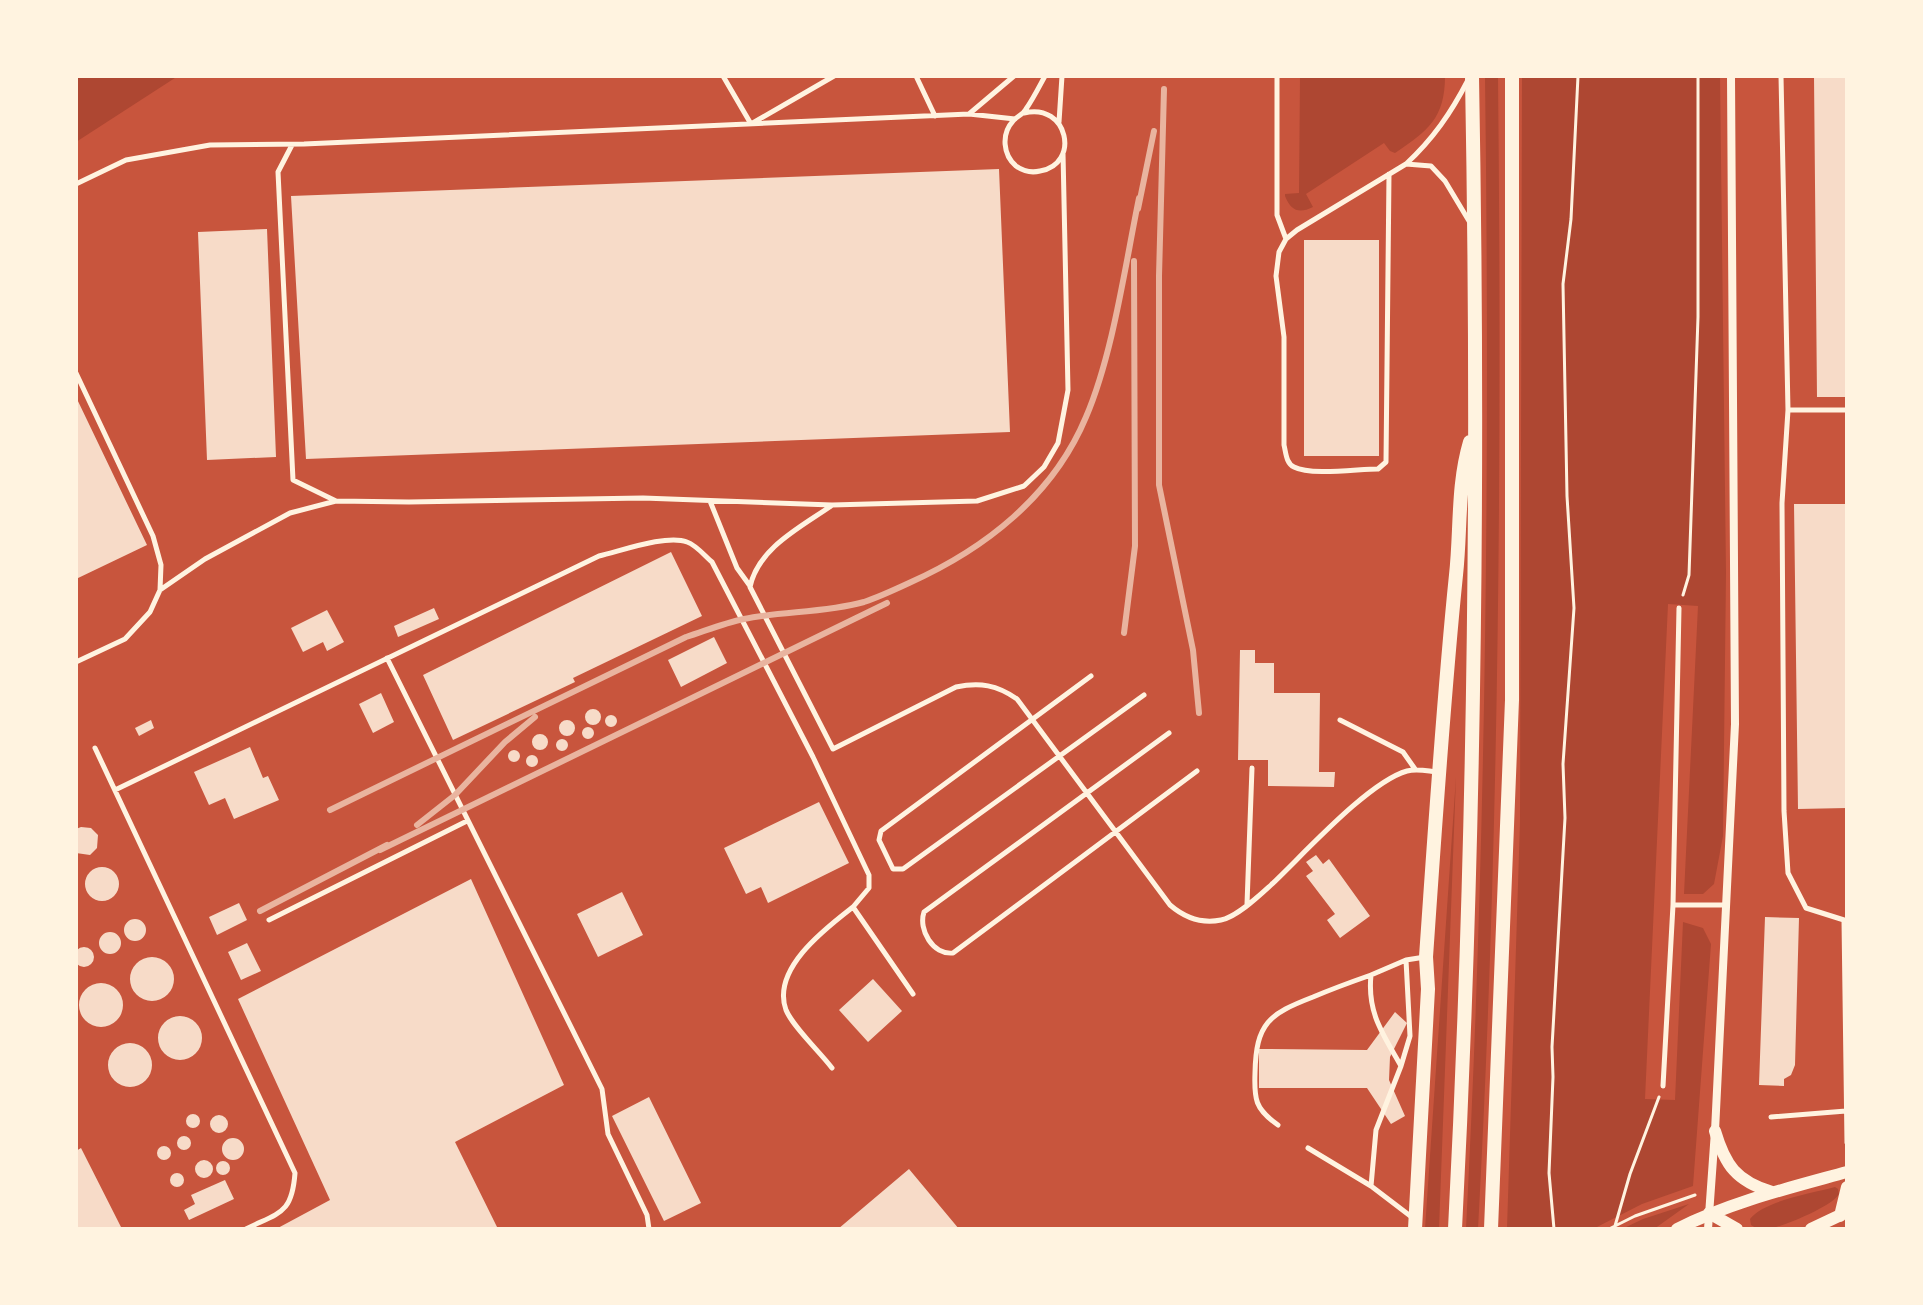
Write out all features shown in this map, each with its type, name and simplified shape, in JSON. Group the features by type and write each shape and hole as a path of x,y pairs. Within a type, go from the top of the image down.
{"main road":[{"path":"1455,1229 1471,857 1476,422 1471,76"},
{"path":"1491,1229 1512,700 1512,76"},
{"path":"1416,1225 1428,989 1426,957 1446,668 1459,542 1460,492 1476,422"}],"street":[{"path":"1708,1229 1735,724 1731,76"},
{"path":"1715,1131 1722,1155 1736,1173 1755,1187 1772,1192"},
{"path":"1677,1229 1709,1213 1847,1172"},
{"path":"1811,1229 1844,1214 1847,1187"},
{"path":"1709,1213 1737,1229"}],"lane":[{"path":"723,76 751,124"},
{"path":"751,124 834,76"},
{"path":"916,76 935,116"},
{"path":"969,114 1014,76"},
{"path":"1045,76 1024,113 1015,119 1005,137 1005,147 1016,165 1031,172 1052,167 1063,153"},
{"path":"160,590 205,559 290,513 336,501 643,498 832,505 977,501 1024,486 1044,467 1058,443 1068,390 1065,143 1059,123 1062,76"},
{"path":"1277,76 1277,215 1286,239"},
{"path":"1389,174 1386,462 1378,469 1309,470 1293,467 1287,459 1284,445 1284,337 1276,276 1279,252 1286,239 1389,174 1406,164 1430,142 1449,117 1471,76"},
{"path":"1781,76 1788,410 1782,503 1784,811 1788,873 1806,908 1845,920 1847,1143"},
{"path":"1024,113 1042,112 1059,123"},
{"path":"76,184 126,160 210,145 969,114 1015,119"},
{"path":"293,144 278,172 293,480 336,501"},
{"path":"1406,164 1431,166 1445,181 1475,230"},
{"path":"76,373 153,536 161,565 160,590 150,612 125,639 76,662"},
{"path":"1788,410 1847,410"},
{"path":"710,500 737,568 750,587 833,749 956,687 974,683 1003,689 1017,699 1170,905 1195,919 1223,920 1247,905 1374,788 1415,769 1439,772"},
{"path":"750,587 753,572 771,550 832,505"},
{"path":"115,790 599,556 655,543 675,540 689,542 712,562 813,757 869,875 869,888 853,907 802,952 787,978 784,999 787,1013 832,1068"},
{"path":"1663,1086 1673,905 1679,608"},
{"path":"387,658 602,1089 608,1134 647,1215 649,1229"},
{"path":"1091,676 881,831 879,840 893,869 903,869 1144,695"},
{"path":"1340,720 1403,752 1415,769"},
{"path":"1169,733 924,912 922,925 933,946 939,952 953,953 1197,771"},
{"path":"95,748 295,1173 293,1197 284,1210 246,1229"},
{"path":"1247,905 1252,768"},
{"path":"269,920 467,821"},
{"path":"1673,905 1727,905"},
{"path":"853,907 913,994"},
{"path":"1278,1125 1263,1115 1254,1097 1255,1050 1267,1024 1279,1010 1406,960 1426,957"},
{"path":"1371,1186 1376,1130 1410,1036 1406,960"},
{"path":"1371,975 1369,994 1372,1012 1401,1066"},
{"path":"1771,1117 1846,1111"},
{"path":"1308,1148 1371,1186 1416,1225"}],"path":[{"path":"1554,1229 1549,1173 1552,1047 1563,866 1563,764 1574,608 1567,496 1563,284 1571,219 1578,76"},
{"path":"1679,608 1689,575 1698,317 1698,76"},
{"path":"1615,1226 1630,1174 1663,1086"},
{"path":"1609,1229 1635,1216 1695,1195"}],"shaded area":[{"path":"76,76 178,76 76,142"},
{"path":"1300,76 1445,76 1438,113 1417,138 1395,153 1384,143 1306,194 1313,207 1300,211 1290,205 1285,194 1299,193"},
{"path":"1485,76 1498,76 1500,364 1495,797 1478,1229 1466,1229 1478,941 1485,652"},
{"path":"1522,76 1720,76 1726,573 1723,836 1714,884 1703,894 1684,894 1698,606 1668,604 1645,1099 1675,1100 1683,922 1703,928 1711,944 1693,1186 1642,1204 1593,1229 1507,1229 1520,822"},
{"path":"1456,777 1439,1229 1425,1229"},
{"path":"1835,1187 1839,1194 1835,1199 1807,1215 1769,1229 1751,1225 1750,1219 1766,1207"},
{"path":"1689,1204 1654,1229 1622,1229 1643,1219"}],"building":[{"path":"1814,76 1847,76 1847,397 1817,397"},
{"path":"999,169 1010,432 306,459 291,196"},
{"path":"267,229 276,457 207,460 198,232"},
{"path":"1304,240 1379,240 1379,456 1304,456"},
{"path":"76,397 147,545 76,579"},
{"path":"1794,504 1847,504 1847,808 1798,809"},
{"path":"671,552 702,616 573,678 575,682 453,740 423,675"},
{"path":"434,608 439,619 398,637 394,626"},
{"path":"327,610 344,642 327,651 323,642 303,652 291,628"},
{"path":"714,637 727,663 681,687 668,660"},
{"path":"1240,650 1255,650 1255,663 1274,663 1274,693 1320,693 1319,772 1335,772 1334,787 1268,786 1268,760 1238,760"},
{"path":"381,693 394,722 373,733 359,704"},
{"path":"590,709 596,709 601,717 599,723 590,725 585,720 585,714"},
{"path":"611,715 617,721 611,727 605,721"},
{"path":"151,720 154,728 139,736 135,728"},
{"path":"564,720 570,720 575,728 573,734 564,736 559,731 559,725"},
{"path":"588,727 594,733 588,739 582,733"},
{"path":"537,734 543,734 548,742 546,748 537,750 532,745 532,739"},
{"path":"562,739 568,745 562,751 556,745"},
{"path":"250,747 263,778 268,776 279,800 234,819 225,798 209,805 194,772"},
{"path":"514,750 520,756 514,762 508,756"},
{"path":"532,755 538,761 532,767 526,761"},
{"path":"819,802 849,863 768,903 761,887 746,894 724,848"},
{"path":"91,828 98,835 97,848 90,855 76,853 76,829"},
{"path":"1316,855 1323,864 1329,859 1370,916 1340,938 1327,920 1335,914 1306,876 1313,871 1306,862"},
{"path":"102,867 114,872 119,884 114,896 102,901 90,896 85,884 90,872"},
{"path":"471,879 564,1085 455,1142 498,1229 276,1229 330,1200 238,999"},
{"path":"622,892 643,935 598,957 577,914"},
{"path":"239,903 247,920 217,935 209,917"},
{"path":"1765,917 1799,918 1795,1065 1791,1075 1784,1079 1784,1086 1759,1085"},
{"path":"135,919 143,922 146,930 143,938 135,941 127,938 124,930 127,922"},
{"path":"110,932 118,935 121,943 118,951 110,954 102,951 99,943 102,935"},
{"path":"247,943 261,971 241,980 228,952"},
{"path":"84,947 91,950 94,957 91,964 84,967 77,964 74,957 77,950"},
{"path":"152,957 167,964 174,979 167,994 152,1001 137,994 130,979 137,964"},
{"path":"873,979 902,1011 868,1042 839,1010"},
{"path":"101,983 116,990 123,1005 116,1020 101,1027 86,1020 79,1005 86,990"},
{"path":"1395,1012 1407,1023 1390,1057 1389,1080 1405,1116 1391,1124 1367,1088 1259,1088 1259,1049 1367,1050"},
{"path":"180,1016 195,1023 202,1038 195,1053 180,1060 165,1053 158,1038 165,1023"},
{"path":"130,1043 145,1050 152,1065 145,1080 130,1087 115,1080 108,1065 115,1050"},
{"path":"649,1097 701,1203 664,1221 612,1116"},
{"path":"193,1114 200,1121 193,1128 186,1121"},
{"path":"219,1115 228,1124 219,1133 210,1124"},
{"path":"184,1136 191,1143 184,1150 177,1143"},
{"path":"233,1138 241,1141 244,1149 241,1157 233,1160 225,1157 222,1149 225,1141"},
{"path":"164,1146 171,1153 164,1160 157,1153"},
{"path":"81,1148 122,1229 76,1229 76,1151"},
{"path":"204,1160 213,1169 204,1178 195,1169"},
{"path":"223,1161 230,1168 223,1175 216,1168"},
{"path":"909,1169 959,1229 838,1229"},
{"path":"177,1173 184,1180 177,1187 170,1180"},
{"path":"225,1180 234,1199 189,1220 184,1210 195,1204 191,1195"}],"railway":[{"path":"1164,89 1159,276 1159,485 1193,650 1199,713"},
{"path":"1138,209 1154,131"},
{"path":"330,810 686,637 744,619 864,602 937,569 990,536 1036,495 1072,445 1086,417 1111,338 1139,198"},
{"path":"1124,633 1135,546 1134,261"},
{"path":"380,850 887,603"},
{"path":"417,825 455,795 505,742 535,717"},
{"path":"260,911 387,845"}]}
